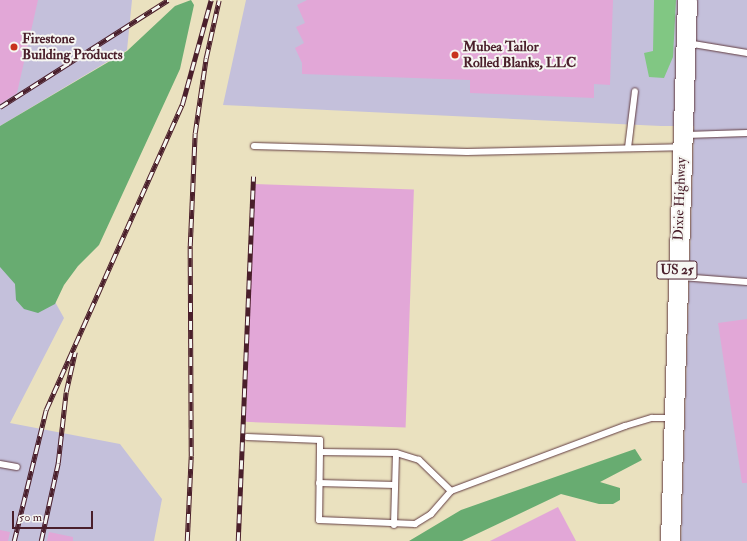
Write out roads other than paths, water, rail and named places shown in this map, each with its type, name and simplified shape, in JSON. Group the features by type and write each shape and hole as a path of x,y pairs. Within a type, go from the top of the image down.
{"main road":[{"name":"Dixie Highway","path":"670,541 672,418 687,0"}],"lane":[{"path":"685,43 747,53"},
{"path":"628,148 635,91"},
{"path":"254,146 467,152 628,148 747,133"},
{"path":"677,276 747,282"},
{"path":"247,437 320,440 319,520 415,524 432,514 451,491 625,426 652,418 672,418"},
{"path":"320,452 396,454 420,460 451,491"},
{"path":"394,524 396,454"},
{"path":"0,464 17,467"},
{"path":"319,483 396,485"}],"railway":[{"path":"0,107 168,0"},
{"path":"14,541 46,410 182,105 211,0"},
{"path":"187,541 191,456 190,246 195,133 206,58 219,0"},
{"path":"238,541 253,176"},
{"path":"41,541 58,463 66,392 75,352"}],"place":[{"name":"Firestone Building Products","path":"14,47"},
{"name":"Mubea Tailor Rolled Blanks, LLC","path":"455,55"}]}
